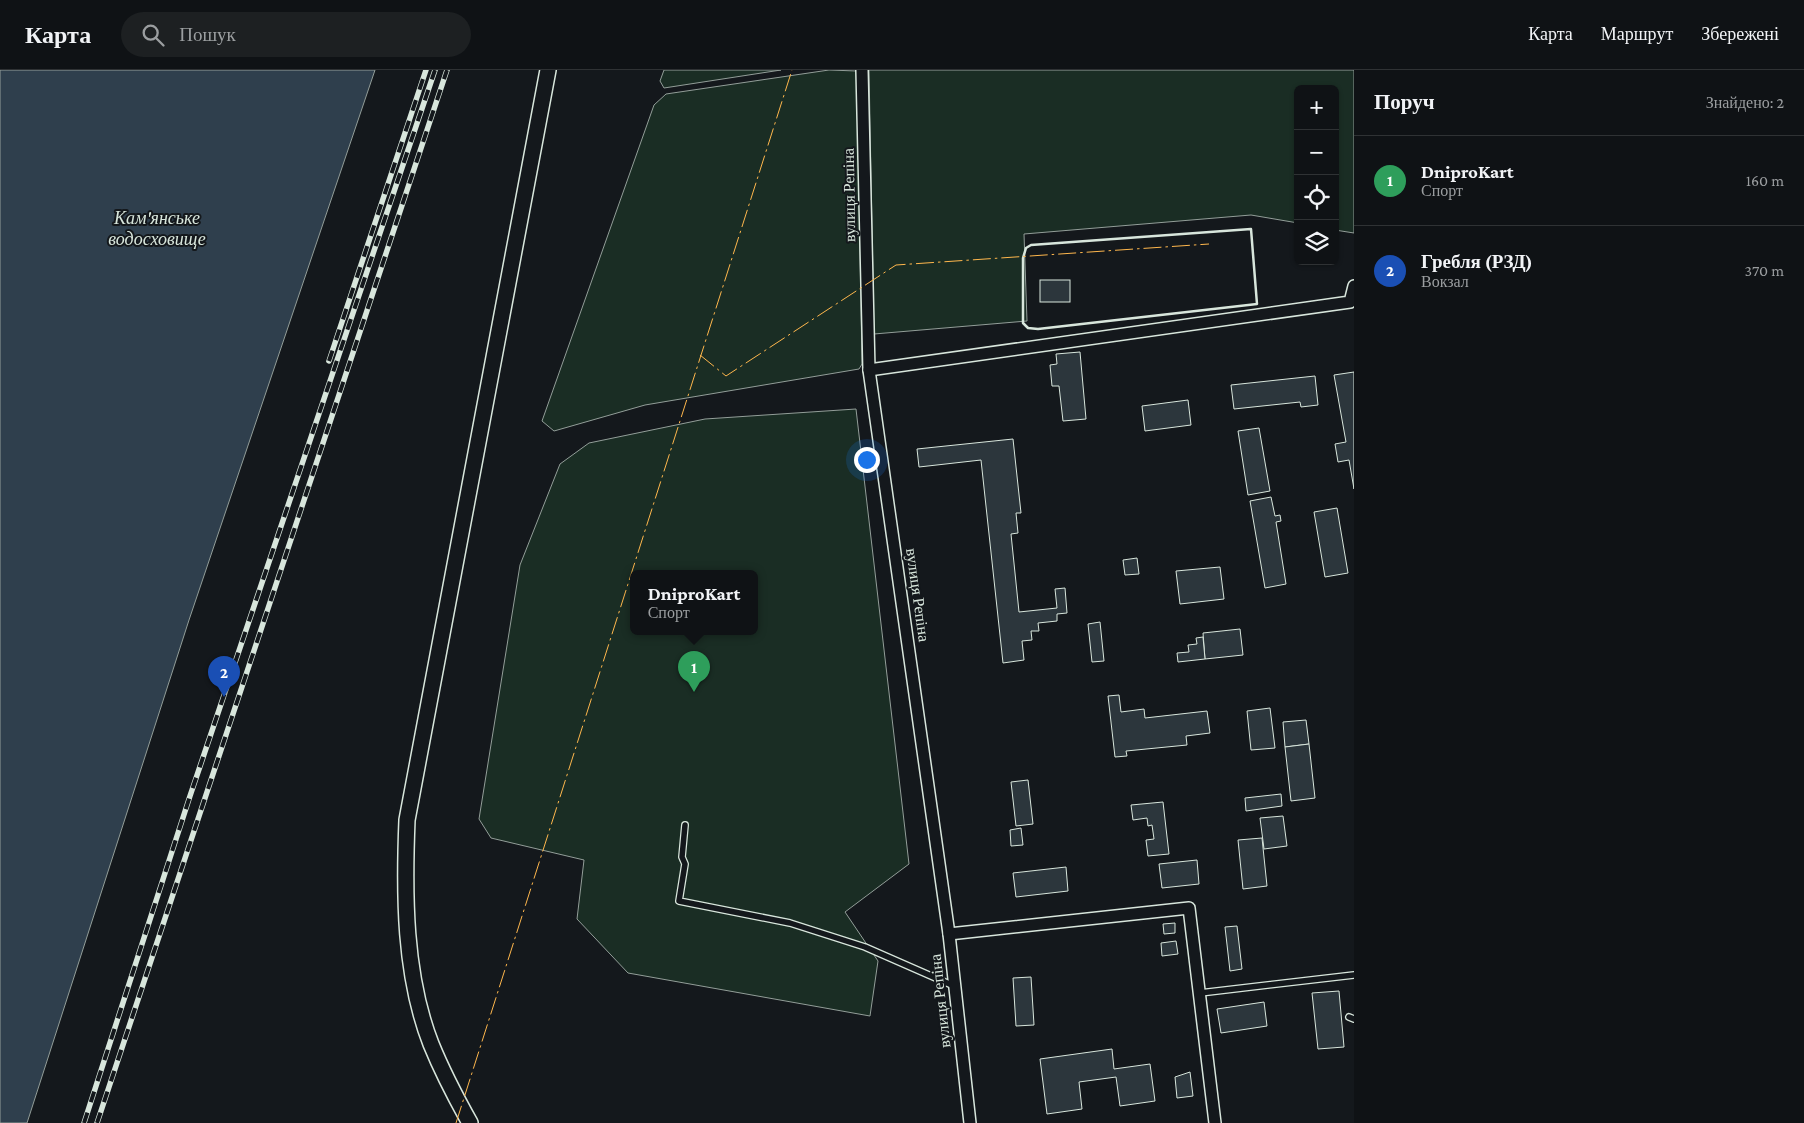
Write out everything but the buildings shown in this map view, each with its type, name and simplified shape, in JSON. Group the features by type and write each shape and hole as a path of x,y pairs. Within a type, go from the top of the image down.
{"main road":[{"path":"470,1123 431,1043 415,985 405,881 407,820 548,70"}],"street":[{"name":"вулиця Репіна","path":"862,70 869,370 949,934 970,1123"},
{"path":"869,370 1350,302 1354,286"},
{"path":"949,934 1189,908 1215,1123"}],"lane":[{"path":"686,825 682,857 685,864 679,901 799,926 865,947 954,986"},
{"path":"1200,993 1354,975"}],"green space":[{"path":"664,70 781,70 664,88 660,81"},
{"path":"829,70 857,71 862,364 859,369 645,405 554,431 542,421 654,105 666,94"},
{"path":"869,70 1354,70 1354,233 1339,231 1339,85 1294,85 1294,222 1251,215 1024,234 1027,321 874,334"},
{"path":"856,409 909,864 845,912 878,961 870,1016 628,973 577,919 584,860 491,838 479,819 520,565 560,464 589,443 705,419"}],"water":[{"name":"Кам'янське водосховище","path":"0,70 375,70 189,620 27,1123 0,1123"}],"railway":[{"path":"329,361 426,70"},
{"path":"84,1123 190,796 435,70"},
{"path":"97,1123 447,70"}],"wall":[{"path":"1251,229 1257,304 1038,329 1028,328 1023,323 1023,258 1026,248 1031,245 1251,229"}],"power":[{"path":"632,570 792,70"},
{"path":"700,355 726,376 896,265 1209,244"},
{"path":"456,1123 630,578"}],"place":[{"name":"DniproKart","path":"694,692"},
{"name":"Гребля (РЗД)","path":"224,697"}]}
